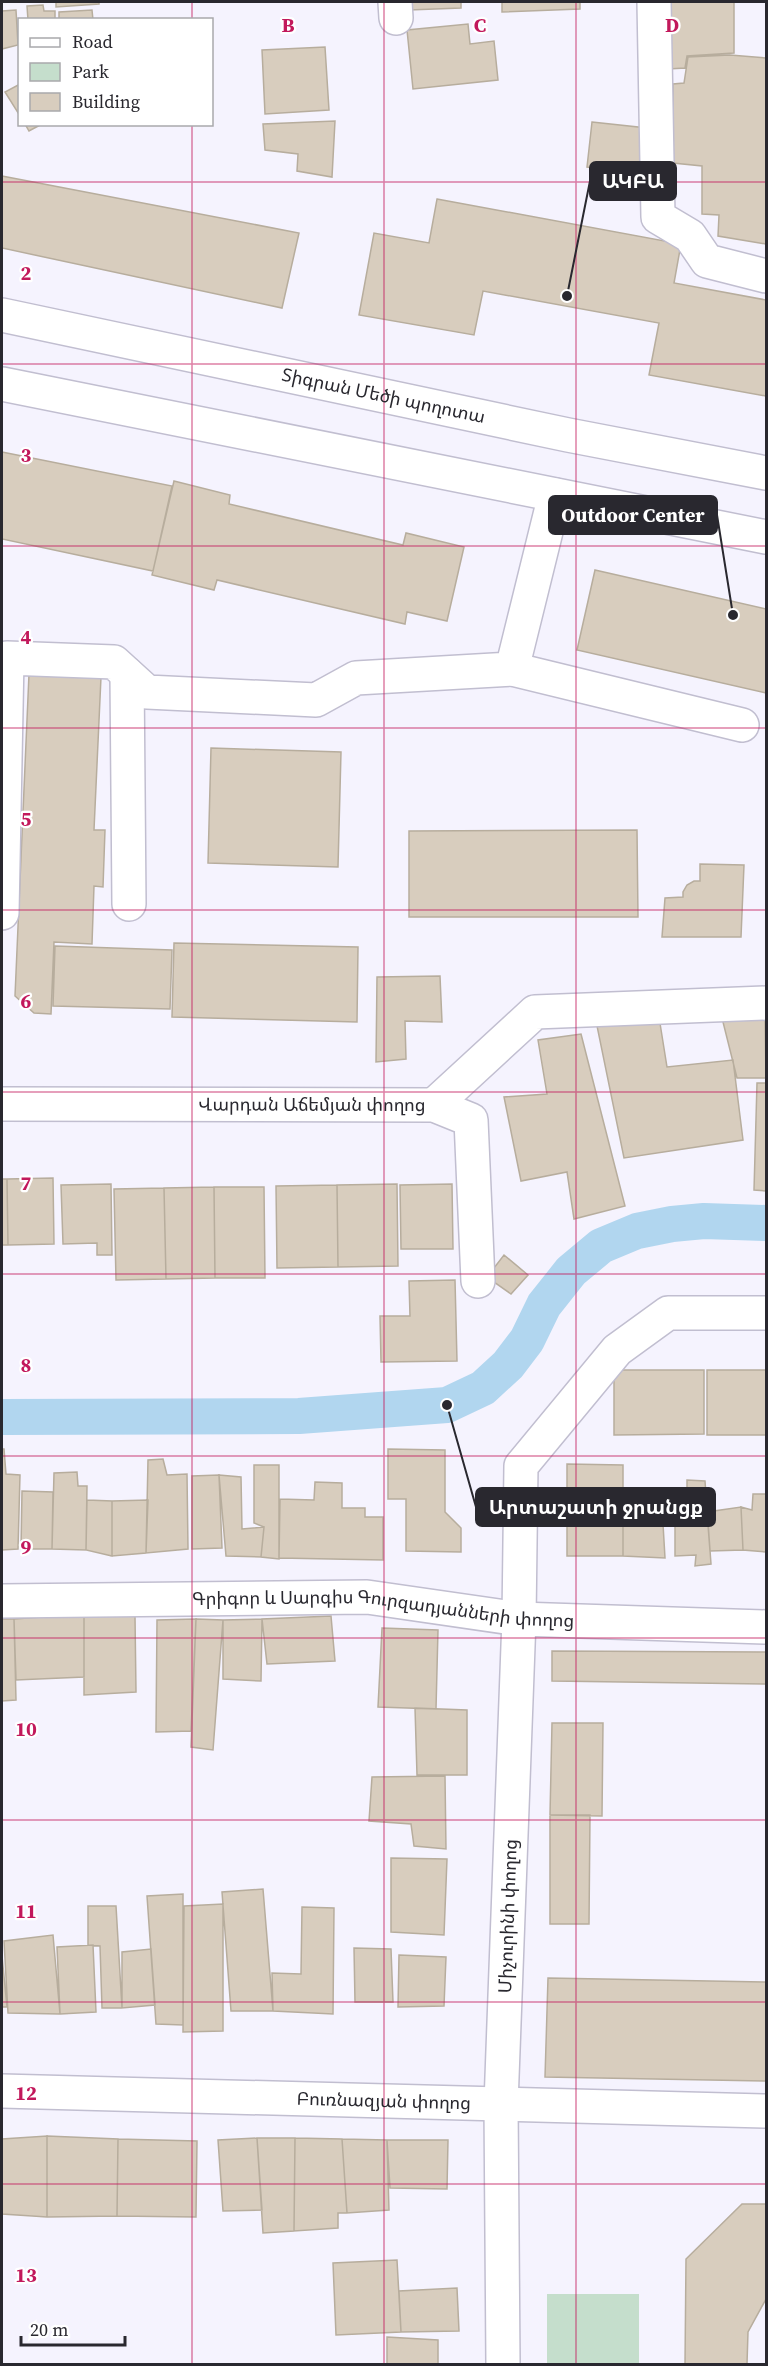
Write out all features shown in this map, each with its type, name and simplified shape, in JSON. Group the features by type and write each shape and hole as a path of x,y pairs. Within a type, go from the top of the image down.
{"street":[{"path":"654,2 658,217 690,236 707,261 766,276"},
{"name":"Տիգրան Մեծի պողոտա","path":"2,315 568,435 766,472"},
{"path":"2,384 766,537"},
{"path":"512,669 555,495"},
{"path":"2,913 7,658 114,662 147,692 316,700 356,678 512,669 742,725"},
{"path":"127,674 129,904"},
{"name":"Վարդան Աճեմյան փողոց","path":"2,1104 434,1105 535,1012 766,1003"},
{"path":"434,1105 471,1120 478,1281"},
{"name":"Միչուրինի փողոց","path":"503,2364 501,2104 519,1619 521,1466 575,1398 618,1350 668,1313 766,1313"},
{"name":"Գրիգոր և Սարգիս Գուրզադյանների փողոց","path":"2,1601 367,1597 519,1619 766,1628"},
{"name":"Բուռնազյան փողոց","path":"2,2091 766,2110"}],"green space":[{"path":"547,2294 639,2294 639,2364 547,2364"}],"building":[{"path":"56,2 99,2 99,4 56,7"},
{"path":"408,2 461,2 461,8 409,10"},
{"path":"502,2 580,2 580,9 502,12"},
{"path":"667,2 734,2 734,53 687,56 685,68 668,69"},
{"path":"43,5 44,11 55,11 55,18 28,18 27,6"},
{"path":"16,10 18,45 2,49 2,11"},
{"path":"92,10 93,18 59,18 59,12"},
{"path":"468,24 470,44 494,41 498,80 413,89 407,30"},
{"path":"325,47 329,110 265,114 262,50"},
{"path":"730,55 766,58 766,244 718,236 719,215 702,214 702,166 673,163 673,84 684,83 688,57"},
{"path":"18,85 18,113 5,92"},
{"path":"335,121 332,177 297,171 298,154 265,150 263,124"},
{"path":"592,122 647,128 642,173 587,167"},
{"path":"26,126 38,126 29,131"},
{"path":"2,176 299,233 282,308 2,248"},
{"path":"437,199 681,244 674,283 766,300 766,396 649,375 659,323 483,291 474,335 359,315 374,233 429,243"},
{"path":"2,452 172,486 153,571 2,539"},
{"path":"174,481 230,495 229,504 403,545 406,533 464,547 447,621 407,612 405,624 217,580 214,590 152,575"},
{"path":"595,570 766,609 766,693 577,650"},
{"path":"29,674 101,677 94,830 105,830 103,887 94,886 92,944 54,942 51,1014 34,1013 15,996"},
{"path":"211,748 341,752 338,867 208,863"},
{"path":"637,830 638,917 409,917 409,831"},
{"path":"700,864 744,865 741,937 662,937 665,898 683,897 687,885 700,881"},
{"path":"174,943 358,947 357,1022 172,1017"},
{"path":"55,946 172,950 170,1009 53,1006"},
{"path":"440,976 442,1022 405,1021 406,1059 376,1062 377,977"},
{"path":"765,1013 766,1078 737,1078 721,1014"},
{"path":"659,1017 667,1067 733,1060 743,1140 624,1158 597,1026"},
{"path":"581,1034 625,1206 574,1219 567,1172 521,1181 504,1097 547,1094 538,1040"},
{"path":"757,1083 766,1083 766,1191 754,1190"},
{"path":"53,1178 54,1244 8,1245 7,1179"},
{"path":"2,1179 7,1179 8,1245 2,1245"},
{"path":"111,1184 112,1255 97,1255 97,1243 63,1244 61,1185"},
{"path":"397,1184 398,1266 338,1267 337,1185"},
{"path":"452,1184 453,1249 401,1249 400,1185"},
{"path":"337,1185 338,1267 277,1268 276,1186"},
{"path":"214,1187 215,1278 166,1279 164,1188"},
{"path":"214,1187 264,1187 265,1278 215,1278"},
{"path":"164,1188 166,1279 116,1280 114,1189"},
{"path":"504,1255 528,1275 511,1294 487,1277"},
{"path":"455,1280 457,1361 381,1362 380,1316 410,1316 409,1281"},
{"path":"614,1370 704,1370 704,1434 614,1435"},
{"path":"707,1370 766,1370 766,1435 707,1435"},
{"path":"2,1449 4,1449 6,1474 20,1475 18,1549 2,1550"},
{"path":"388,1449 445,1450 445,1512 461,1528 461,1552 406,1551 406,1499 388,1499"},
{"path":"163,1459 167,1475 187,1474 188,1549 146,1553 148,1460"},
{"path":"567,1464 623,1465 623,1556 567,1556"},
{"path":"254,1465 279,1465 279,1559 261,1557 264,1527 254,1523"},
{"path":"77,1472 78,1486 87,1486 86,1550 52,1549 54,1473"},
{"path":"219,1475 222,1548 192,1549 192,1476"},
{"path":"219,1475 241,1477 242,1529 264,1527 261,1557 226,1556"},
{"path":"687,1480 705,1481 711,1564 695,1566 696,1555 675,1556 675,1488 687,1488"},
{"path":"315,1482 342,1483 342,1508 365,1508 365,1517 383,1517 383,1560 279,1558 280,1499 314,1500"},
{"path":"22,1491 53,1492 52,1549 21,1549"},
{"path":"753,1494 766,1494 766,1552 743,1550 741,1507 752,1510"},
{"path":"87,1500 112,1501 112,1556 86,1550"},
{"path":"148,1500 146,1553 112,1556 112,1501"},
{"path":"741,1507 743,1550 710,1551 707,1512"},
{"path":"663,1524 665,1558 623,1556 623,1525"},
{"path":"84,1614 84,1677 16,1680 14,1619"},
{"path":"84,1614 135,1616 136,1692 84,1695"},
{"path":"331,1616 335,1661 267,1664 262,1619"},
{"path":"2,1619 14,1619 16,1700 2,1701"},
{"path":"196,1619 223,1620 213,1750 191,1747"},
{"path":"196,1619 191,1731 156,1732 157,1620"},
{"path":"262,1619 261,1681 223,1679 223,1620"},
{"path":"382,1628 438,1630 436,1709 378,1707"},
{"path":"552,1651 766,1652 766,1684 552,1681"},
{"path":"415,1708 467,1710 467,1775 417,1775"},
{"path":"552,1723 603,1723 602,1816 550,1815"},
{"path":"445,1776 446,1849 414,1846 411,1824 369,1821 372,1777"},
{"path":"550,1815 590,1815 589,1924 550,1924"},
{"path":"391,1858 447,1859 444,1935 391,1932"},
{"path":"263,1889 273,2011 231,2011 222,1892"},
{"path":"183,1894 183,2025 156,2024 147,1896"},
{"path":"223,1904 223,2031 183,2032 184,1906"},
{"path":"88,1906 116,1906 122,2008 102,2008 100,1946 88,1945"},
{"path":"302,1907 334,1908 333,2014 273,2011 272,1973 301,1974"},
{"path":"53,1935 60,2014 8,2013 4,1941"},
{"path":"93,1945 96,2012 60,2014 57,1947"},
{"path":"354,1948 391,1949 393,2002 355,2002"},
{"path":"151,1949 155,2005 122,2008 122,1952"},
{"path":"399,1955 446,1957 444,2006 398,2007"},
{"path":"2,1956 7,2007 2,2007"},
{"path":"548,1978 766,1982 766,2081 545,2077"},
{"path":"47,2136 118,2139 117,2216 47,2217"},
{"path":"47,2136 47,2217 2,2214 2,2139"},
{"path":"257,2138 262,2210 223,2211 218,2140"},
{"path":"257,2138 295,2138 294,2231 263,2233"},
{"path":"295,2138 342,2139 347,2213 338,2213 338,2228 294,2231"},
{"path":"118,2139 197,2141 196,2217 117,2216"},
{"path":"342,2139 387,2140 389,2210 347,2213"},
{"path":"387,2140 448,2140 447,2189 390,2188"},
{"path":"742,2204 766,2204 766,2299 748,2332 747,2364 685,2364 686,2259"},
{"path":"397,2260 401,2332 336,2335 333,2263"},
{"path":"457,2288 459,2331 401,2332 399,2291"},
{"path":"387,2337 438,2340 438,2364 387,2364"}],"waterway":[{"path":"2,1417 299,1416 447,1405 483,1388 508,1365 527,1340 544,1305 571,1271 601,1246 637,1231 672,1224 704,1221 766,1223"}],"place":[{"name":"ԱԿԲԱ","path":"567,296"},
{"name":"Outdoor Center","path":"733,615"},
{"name":"Արտաշատի ջրանցք","path":"447,1405"}]}
